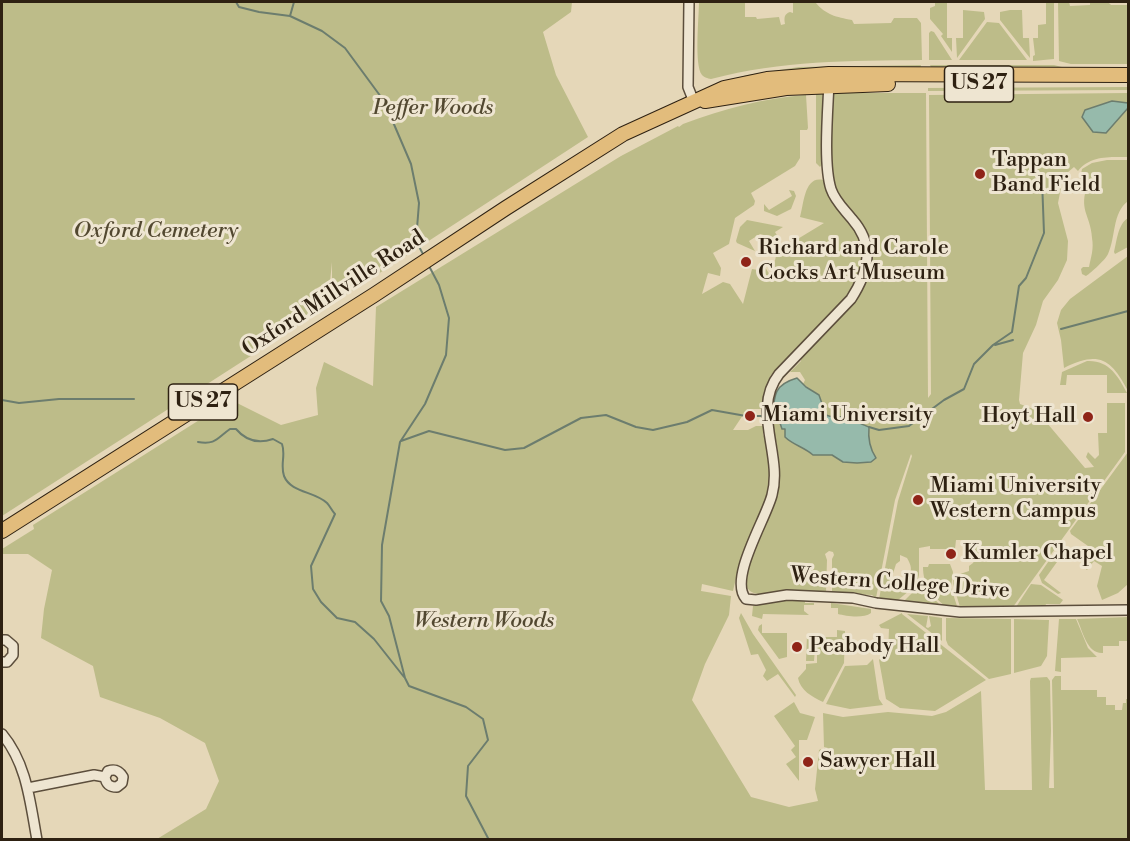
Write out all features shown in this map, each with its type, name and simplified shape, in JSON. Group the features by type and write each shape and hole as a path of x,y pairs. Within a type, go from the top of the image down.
{"highway":[{"name":"US 27","path":"694,102 724,88 756,81 1128,75"},
{"name":"US 27","path":"829,79 1128,83"},
{"name":"Oxford Millville Road","path":"2,531 623,134 654,118 694,102"}],"street":[{"path":"689,2 688,87 694,102"},
{"name":"Western College Drive","path":"829,79 828,172 831,189 837,202 861,230 865,238 867,256 857,290 844,308 779,374 770,388 767,405 776,471 775,481 771,502 744,566 740,586 742,594 746,599 756,600 787,595 853,598 876,603 960,612 1128,610"},
{"path":"2,640 6,640 13,646 13,655 7,662 2,662"},
{"path":"2,734 13,747 22,765 37,840"},
{"path":"27,788 94,774 105,777"}],"green space":[{"path":"2,2 572,2 571,12 543,32 556,75 588,137 332,304 332,262 330,282 317,288 316,314 2,516"},
{"path":"699,2 755,2 745,3 745,17 756,17 757,19 779,17 781,25 785,24 787,14 793,13 793,2 815,2 827,13 852,20 854,24 891,23 894,18 917,18 921,23 922,60 842,61 790,65 707,78 702,75 698,62"},
{"path":"1046,2 1054,2 1054,59 1033,61 1035,55 1033,38 1038,38 1038,25 1046,24"},
{"path":"1058,2 1069,2 1070,6 1090,5 1090,2 1128,5 1128,64 1071,64 1059,61"},
{"path":"935,3 947,3 947,38 952,38 952,52 941,36 943,34 930,19 930,8 935,6"},
{"path":"963,10 984,12 985,19 957,58 956,38 963,38"},
{"path":"1022,10 1023,38 1029,38 1030,58 1000,20 1000,12"},
{"path":"987,22 999,23 1027,60 959,60"},
{"path":"934,32 952,60 929,60 929,33"},
{"path":"921,65 920,69 801,69 726,81 747,75 799,67"},
{"path":"930,65 1054,65 1070,69 1128,68 1128,71 932,69"},
{"path":"1128,87 1128,90 928,91 928,88"},
{"path":"834,93 926,93 928,398 931,394 929,95 1128,93 1128,157 1101,158 1088,162 1078,171 1074,167 1067,173 1064,172 1058,203 1068,241 1067,260 1058,280 1043,301 1036,325 1023,353 1019,400 1020,404 1036,410 1085,468 1094,467 1086,457 1088,452 1095,459 1099,455 1098,433 1107,433 1107,403 1125,403 1125,452 1013,607 960,607 953,584 954,576 969,571 969,566 976,558 972,550 966,549 965,540 956,540 955,549 930,549 930,546 919,548 917,583 908,576 911,567 907,558 900,555 900,561 896,564 891,580 899,583 906,580 915,586 898,600 879,599 898,501 911,454 895,500 876,598 872,595 832,593 834,555 829,551 825,554 827,560 826,593 758,594 747,587 746,580 753,555 779,486 777,443 771,418 780,423 782,429 785,429 795,444 805,448 813,455 832,455 843,462 872,452 868,434 869,427 847,418 826,415 819,395 803,384 805,380 800,372 790,372 801,361 801,357 853,303 870,271 872,254 869,236 840,198 834,183 830,143"},
{"path":"816,94 825,94 823,163 820,167 816,163"},
{"name":"Western Woods","path":"806,95 808,128 800,130 800,158 795,166 751,193 755,201 754,205 735,218 729,244 713,253 721,268 720,276 708,273 702,294 723,282 730,284 743,304 752,269 758,270 759,266 765,267 771,277 777,252 785,250 791,257 796,240 824,223 800,217 808,187 817,180 823,180 834,205 856,232 861,242 863,259 858,277 847,296 816,332 771,375 765,391 763,409 747,409 733,430 748,430 756,426 763,426 771,470 767,501 738,569 733,591 702,584 701,591 731,596 729,615 705,664 692,700 751,797 789,807 818,801 815,789 819,750 821,749 821,760 826,759 827,756 823,756 824,748 828,747 824,747 823,713 843,717 888,712 932,716 946,712 981,691 985,790 1032,790 1031,678 1047,677 1050,681 1049,788 1054,788 1052,680 1055,676 1061,676 1061,690 1097,690 1097,697 1106,697 1106,705 1115,705 1115,710 1122,710 1123,703 1126,703 1128,699 1128,839 157,839 206,809 219,781 205,743 160,718 100,697 93,666 41,638 52,570 28,554 2,554 2,549 34,529 33,525 231,400 281,425 318,415 316,388 324,362 373,386 376,307 621,156 678,126 744,105"},
{"path":"1128,160 1128,201 1119,212 1108,254 1086,276 1082,274 1081,269 1089,267 1093,242 1084,206 1088,183 1080,179 1082,169 1092,163"},
{"path":"789,190 794,191 796,196 791,209 777,216 764,211 764,204 769,210 792,196"},
{"path":"1128,218 1128,247 1115,254 1120,228"},
{"path":"747,220 783,227 775,232 779,239 760,234 749,241 755,251 737,243 740,227"},
{"path":"1128,256 1128,391 1116,371 1102,361 1086,360 1064,368 1057,323 1061,310 1070,299"},
{"path":"1087,361 1101,363 1112,370 1127,393 1107,393 1107,375 1067,375 1066,385 1060,385 1062,372"},
{"path":"1128,452 1128,584 1118,593 1102,600 1097,586 1102,566 1094,561 1087,570 1082,566 1091,553 1086,549 1088,546 1070,531"},
{"path":"1053,555 1057,562 1044,580 1061,593 1058,594 1042,583 1039,575"},
{"path":"929,564 950,564 953,572 951,588 957,606 945,606 929,589 923,567 928,567"},
{"path":"1031,584 1041,585 1063,600 1060,604 1046,604 1045,607 1016,607"},
{"path":"917,588 924,588 940,605 904,601"},
{"path":"783,599 805,599 805,603 814,603 814,605 804,605 804,611 809,615 763,614 762,619 752,616 753,606"},
{"path":"831,603 871,609 871,613 859,616 838,614 838,608 831,608"},
{"path":"741,613 796,695 795,697 778,674 767,681 763,676 766,670 758,654 751,655 739,618"},
{"path":"902,613 986,680 935,711 900,708 886,699 879,660 883,655 888,654 889,629 881,628 879,625"},
{"path":"907,614 928,616 926,627 928,628 931,626 929,616 942,618 942,641"},
{"path":"1128,617 1128,641 1119,641 1119,646 1103,646 1103,653 1089,646 1077,619"},
{"path":"946,618 1011,619 1011,674 989,679 948,645"},
{"path":"1014,619 1049,620 1047,656 1041,666 1014,673"},
{"path":"1059,619 1076,619 1088,648 1097,657 1061,658 1061,672 1055,671"},
{"path":"762,624 762,633 787,633 787,657 779,659 758,630"},
{"path":"837,630 845,631 844,663 823,702 804,690 798,678 806,669 806,664 817,663 817,637 837,637"},
{"path":"807,635 816,635 814,661 806,661"},
{"path":"873,659 879,699 883,705 850,709 826,704 845,666 867,665"},
{"path":"794,702 800,713 815,717 807,740 799,740 799,781 786,764 796,757 791,750 795,746 774,716"}],"shaded area":[{"path":"1112,101 1128,103 1128,108 1106,133 1093,132 1082,117 1085,110"},
{"path":"797,378 819,395 826,415 848,418 869,427 870,443 876,458 871,462 843,462 832,455 813,455 785,437 785,429 782,429 780,423 773,418 776,392 783,384"}],"waterway":[{"path":"236,2 239,7 290,16 322,31 345,48 384,101 411,164 419,203 416,241 424,256"},
{"path":"290,16 294,2"},
{"path":"869,427 879,430 909,426 944,400 964,389 974,364 993,345 1012,332 1019,286 1026,278 1044,233 1042,180"},
{"path":"429,266 439,285 449,318 446,355 425,404 400,442 382,545 381,601 389,616 409,686 466,707 483,719 488,740 468,766 466,796 489,840"},
{"path":"1061,329 1128,311"},
{"path":"995,345 1013,340"},
{"path":"2,400 19,403 59,399 134,399"},
{"path":"401,441 429,431 505,450 524,448 581,418 606,415 636,427 653,430 687,422 712,410 746,416 764,416"},
{"path":"198,442 213,442 230,429 236,429 253,440 273,439 282,444 283,472 287,482 297,489 322,499 335,514 311,566 313,589 321,602 337,618 355,622 374,639 404,677"}],"place":[{"name":"Tappan Band Field","path":"980,174"},
{"name":"Richard and Carole Cocks Art Museum","path":"746,262"},
{"name":"Miami University","path":"750,416"},
{"name":"Hoyt Hall","path":"1088,417"},
{"name":"Miami University Western Campus","path":"918,500"},
{"name":"Kumler Chapel","path":"951,554"},
{"name":"Peabody Hall","path":"797,647"},
{"name":"Sawyer Hall","path":"808,762"}],"park label":[{"name":"Peffer Woods","path":"433,109"},
{"name":"Oxford Cemetery","path":"156,232"}]}
